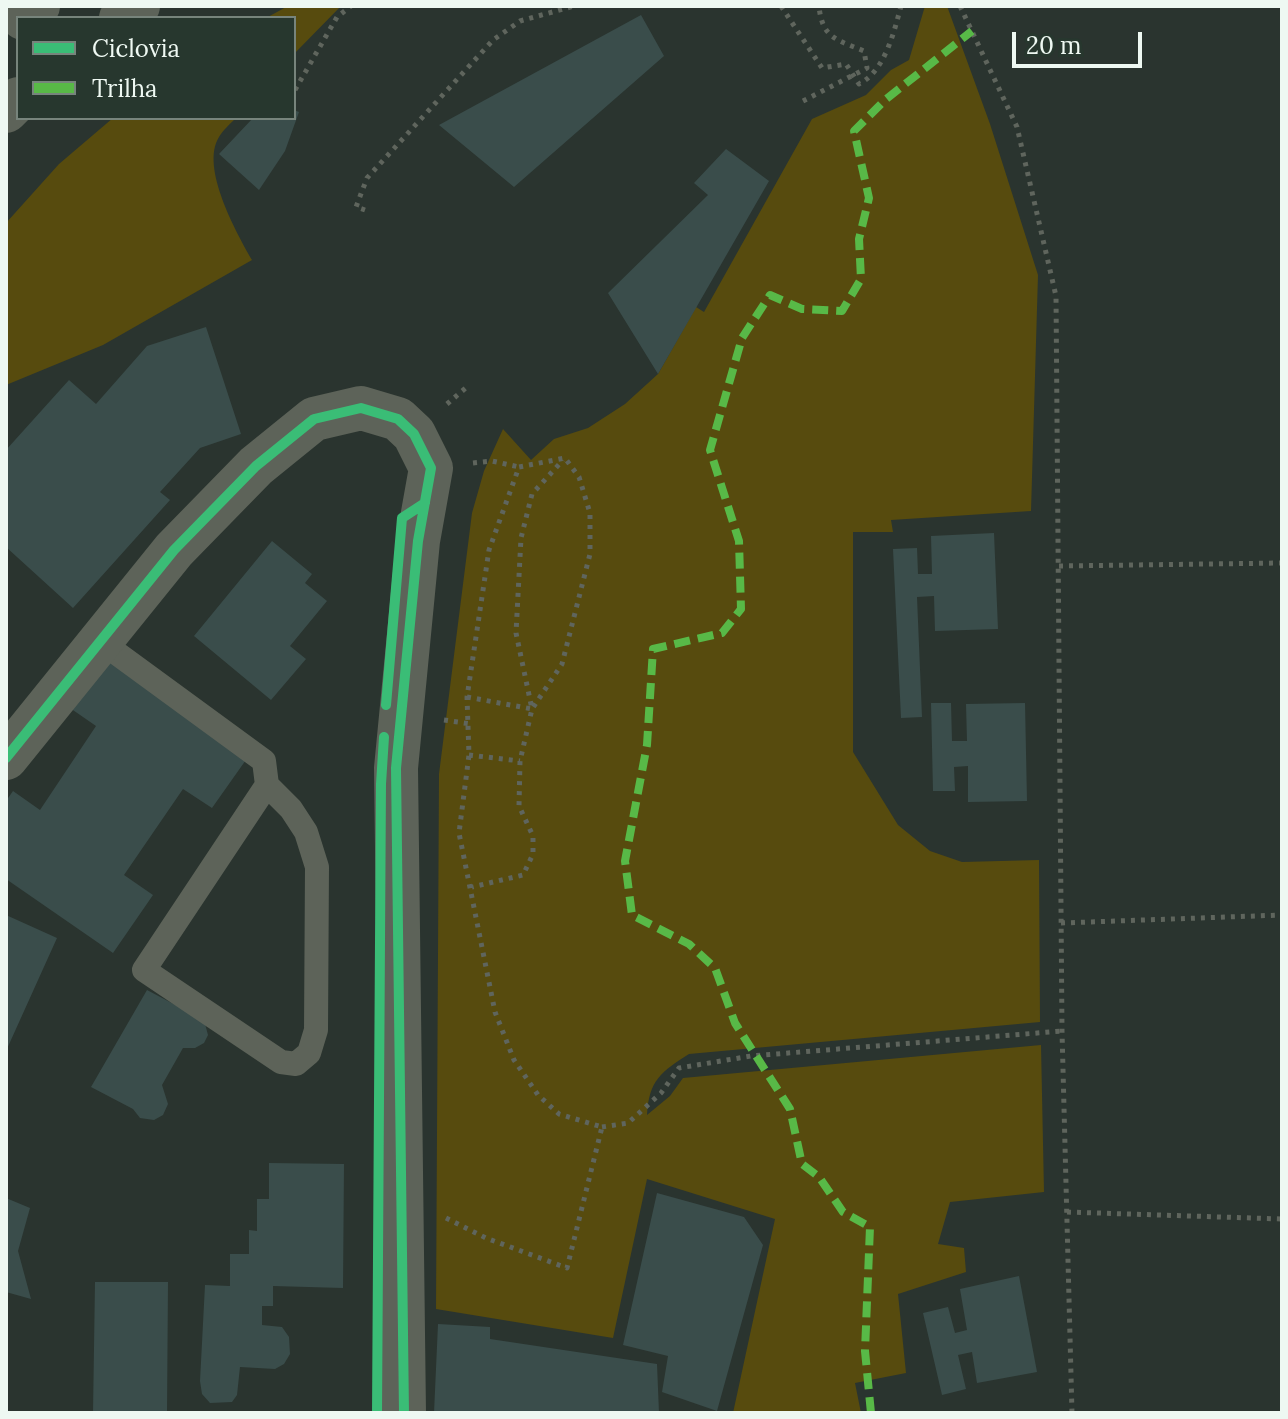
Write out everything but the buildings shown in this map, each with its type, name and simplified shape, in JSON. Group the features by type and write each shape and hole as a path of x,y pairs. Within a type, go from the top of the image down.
{"street":[{"path":"6,758 174,550 256,466 314,419 361,408 398,419 414,434 431,468 418,541 396,768 404,1413"}],"lane":[{"path":"100,641 264,761 267,785 306,832 317,867 316,1030 309,1053 296,1064 281,1062 144,970 267,785"}],"path":[{"path":"296,88 337,17 351,6"},
{"path":"365,210 356,207 367,178 493,40 520,21 574,6"},
{"path":"781,6 822,68 846,64 859,84 872,73 894,35 901,6"},
{"path":"803,101 867,68 864,51 834,41 824,31 819,6"},
{"path":"960,6 1017,127 1056,296 1062,1031 1072,1413"},
{"path":"492,461 519,467 565,458"},
{"path":"472,887 523,875 533,854 533,836 519,806 520,761 532,709 562,664 590,554 590,513 579,477 565,458"},
{"path":"532,709 516,633 521,538 532,494 565,458"},
{"path":"519,467 489,550 467,697 469,755 459,833 495,1012 514,1060 538,1095 559,1114 602,1127 628,1123 661,1093 679,1068 751,1056 1062,1031"},
{"path":"1059,566 1282,563"},
{"path":"467,697 532,709"},
{"path":"469,755 520,761"},
{"path":"1061,923 1282,915"},
{"path":"442,1216 486,1238 567,1268 602,1127"},
{"path":"1067,1212 1282,1219"}],"shaded area":[{"path":"288,6 341,6 296,52 296,16 270,16"},
{"path":"925,6 947,6 990,124 1038,275 1031,511 891,520 893,532 853,532 853,752 898,825 930,851 962,862 1039,860 1040,1022 689,1054 658,1078 650,1093 647,1115 670,1096 683,1078 1041,1045 1044,1192 950,1202 938,1244 964,1248 966,1272 898,1294 906,1373 855,1383 861,1413 733,1413 775,1219 647,1179 613,1338 436,1309 439,774 472,513 484,471 503,429 531,460 554,439 588,428 625,404 658,374 696,307 704,312 812,119 866,95 891,70 909,60"},
{"path":"111,120 234,120 219,137 214,150 214,165 222,199 252,260 103,345 6,385 6,223 59,164"}],"marked path":[{"path":"871,1413 865,1351 870,1227 843,1212 819,1177 802,1164 790,1109 735,1023 715,968 689,944 632,915 625,861 647,745 653,649 722,633 741,609 739,541 710,450 742,338 770,295 802,309 842,311 861,279 859,239 869,198 854,131 885,100 972,31"}],"cycle path":[{"path":"6,758 174,550 256,466 314,419 361,408 398,419 414,434 431,468 418,541 396,768 404,1413"},
{"path":"386,705 402,518 425,503"},
{"path":"377,1413 381,784 384,737"}]}
